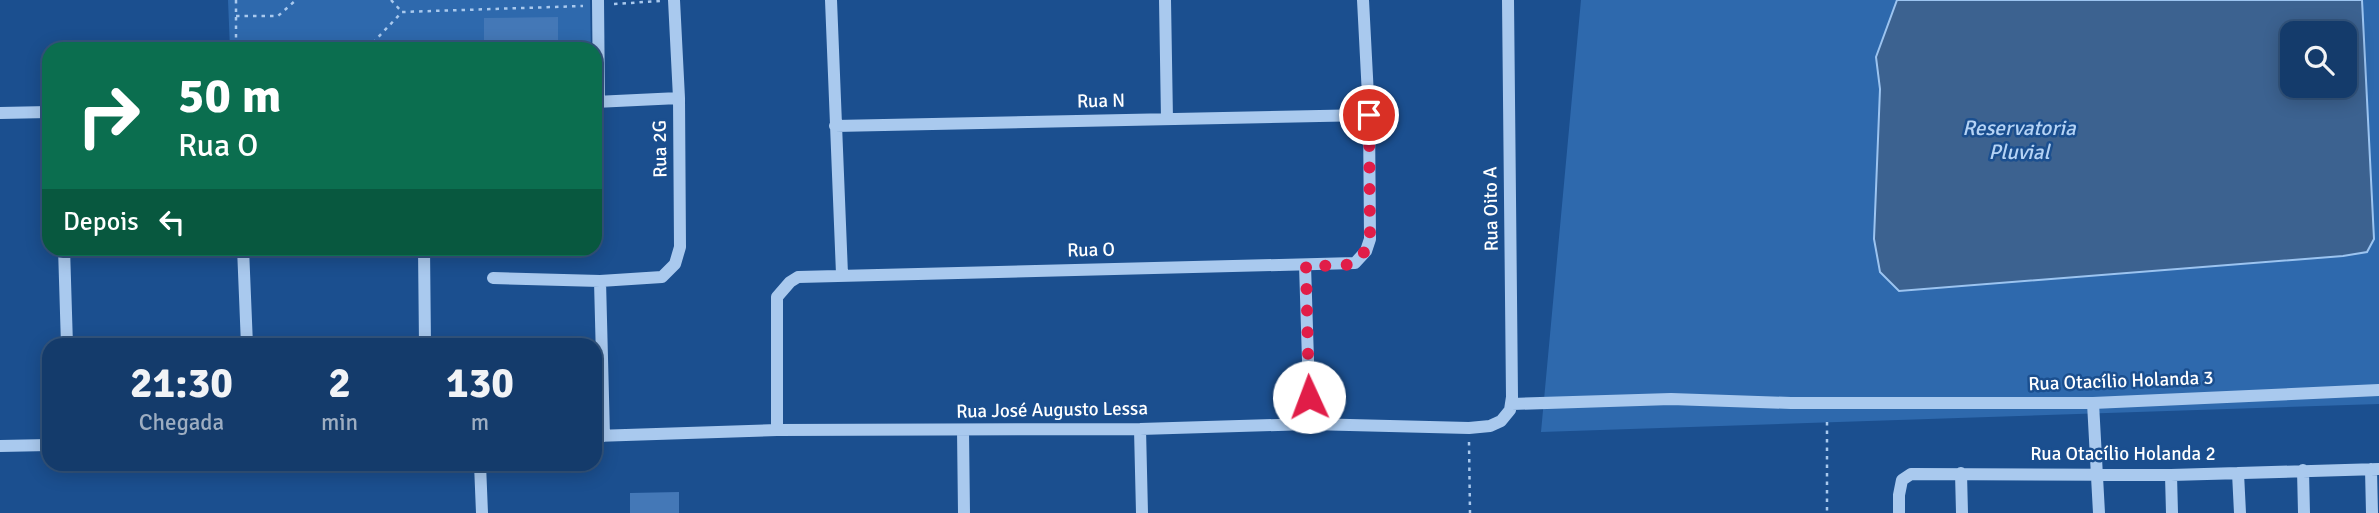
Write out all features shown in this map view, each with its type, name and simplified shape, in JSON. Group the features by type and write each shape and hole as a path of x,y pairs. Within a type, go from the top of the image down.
{"street":[{"name":"Rua 2G","path":"600,281 662,278 675,264 680,247 679,98 672,0"},
{"path":"831,0 842,274"},
{"path":"1165,0 1167,119"},
{"path":"1363,0 1369,115"},
{"name":"Rua Oito A","path":"1506,416 1512,404 1508,0"},
{"path":"598,3 598,42"},
{"path":"602,102 679,98"},
{"path":"0,113 42,113"},
{"name":"Rua N","path":"835,126 1369,115"},
{"name":"Rua O","path":"777,430 777,297 798,277 1355,263 1366,251 1370,239 1369,115"},
{"path":"64,256 67,338"},
{"path":"243,256 247,338"},
{"path":"424,256 425,338"},
{"path":"1306,265 1310,424"},
{"path":"493,278 600,281 600,338"},
{"name":"Rua Otacílio Holanda 3","path":"1512,404 1671,398 1863,403 2093,403 2379,390"},
{"path":"2093,403 2099,473 2099,513"},
{"name":"Rua José Augusto Lessa","path":"602,436 777,430 1140,429 1310,424 1469,428 1490,426 1506,416"},
{"path":"1140,429 1142,513"},
{"path":"963,430 964,513"},
{"path":"0,446 42,445"},
{"path":"2372,513 2375,469"},
{"name":"Rua Otacílio Holanda 2","path":"1899,513 1902,480 1911,474 2171,475 2375,469"},
{"path":"2303,470 2304,513"},
{"path":"480,471 482,513"},
{"path":"1961,473 1962,513"},
{"path":"2238,473 2240,513"},
{"path":"2171,475 2172,513"}],"path":[{"path":"236,0 236,42"},
{"path":"236,16 278,16 296,0"},
{"path":"391,0 402,12"},
{"path":"509,0 509,8"},
{"path":"374,42 402,12 672,0"},
{"path":"1827,422 1827,513"},
{"path":"1469,428 1470,513"}],"shaded area":[{"path":"228,0 590,0 591,42 230,42"},
{"path":"1581,0 2379,0 2379,404 1541,432"}],"water":[{"name":"Reservatoria Pluvial","path":"1897,0 2362,0 2374,239 2367,252 2343,256 1899,291 1880,272 1874,239 1880,89 1876,57"}],"building":[{"path":"558,17 558,42 484,42 484,18"},
{"path":"679,492 679,513 630,513 630,493"}],"route":[{"path":"1309,397 1306,265 1347,265 1355,263 1366,251 1370,239 1369,115"}]}
